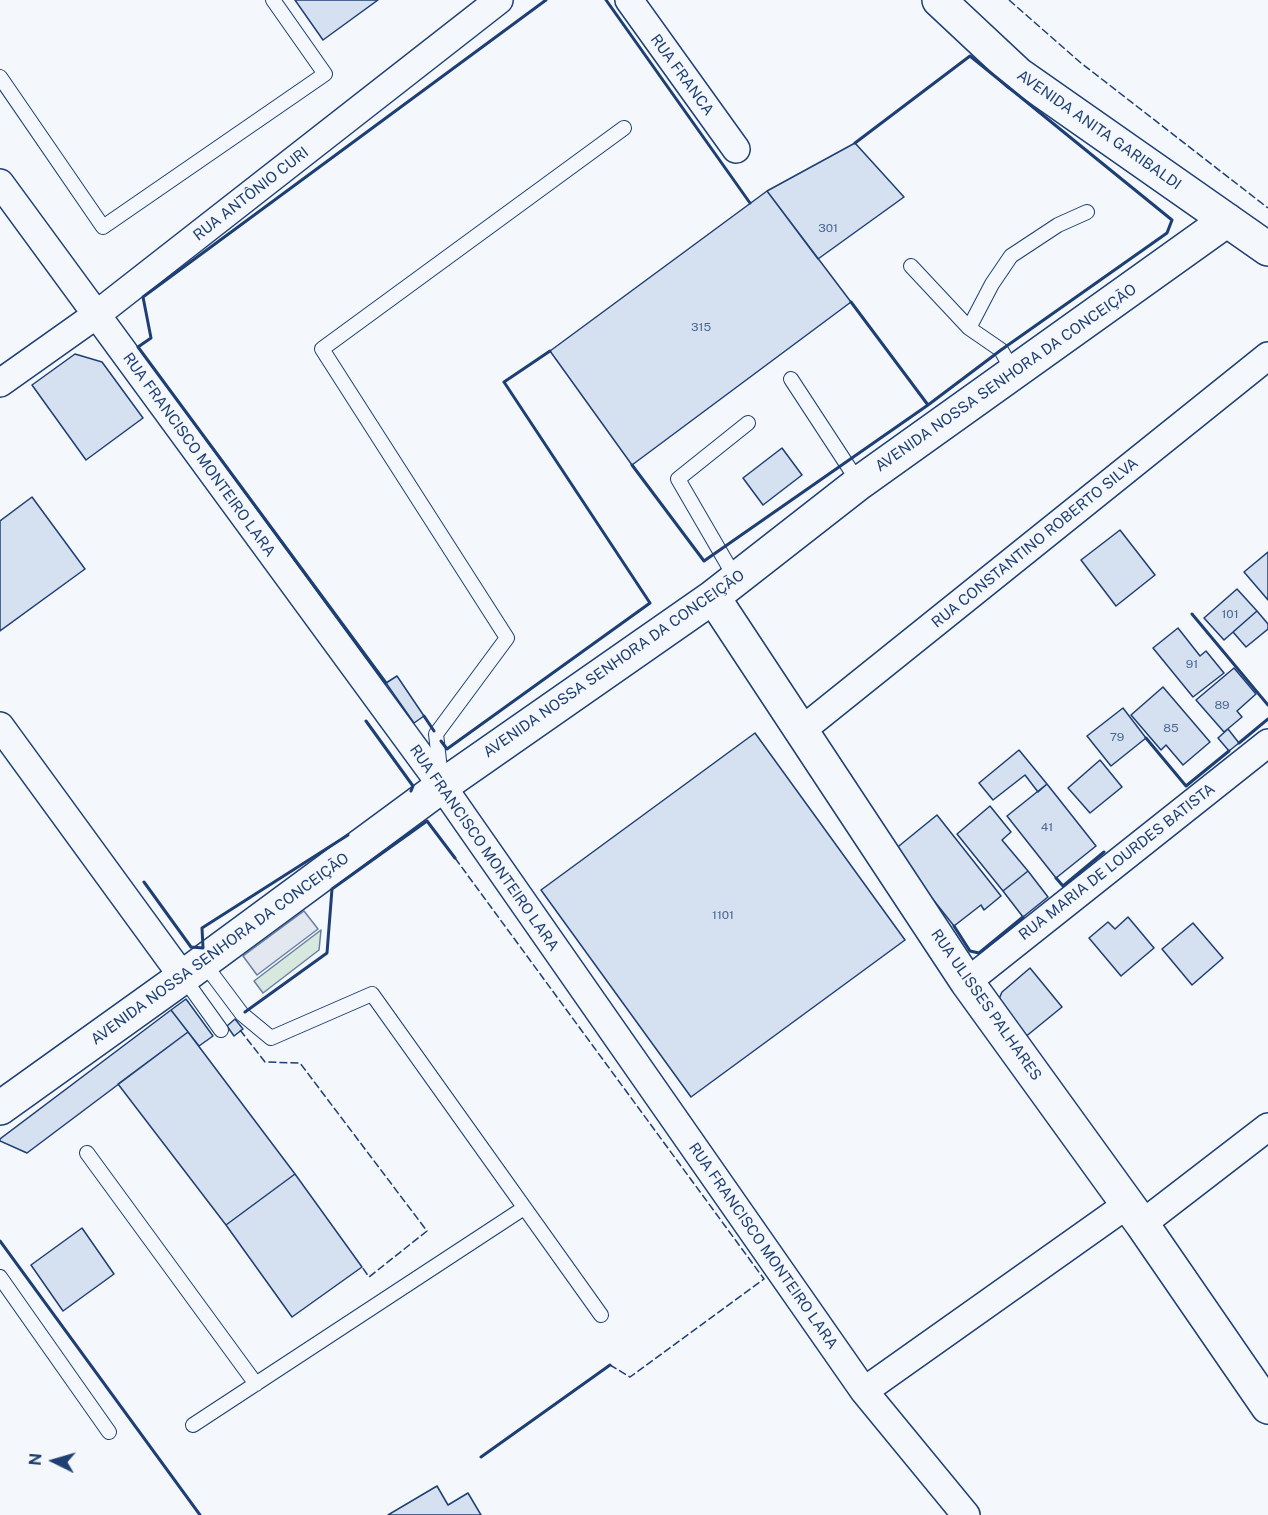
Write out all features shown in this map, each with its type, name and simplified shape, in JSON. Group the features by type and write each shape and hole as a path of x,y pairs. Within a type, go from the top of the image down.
{"street":[{"name":"RUA ANTÔNIO CURI","path":"0,383 96,315 499,0"},
{"name":"RUA FRANCA","path":"629,0 736,149"},
{"name":"AVENIDA ANITA GARIBALDI","path":"939,0 1018,74 1268,249"},
{"name":"RUA FRANCISCO MONTEIRO LARA","path":"0,183 442,786 864,1391 966,1515"},
{"name":"AVENIDA NOSSA SENHORA DA CONCEIÇÃO","path":"0,1108 193,970 442,786 724,588 859,483 1227,220"},
{"name":"RUA CONSTANTINO ROBERTO SILVA","path":"802,730 1268,356"},
{"name":"RUA ULISSES PALHARES","path":"724,588 802,730 967,982 1135,1214 1268,1407"},
{"path":"0,726 193,970"},
{"name":"RUA MARIA DE LOURDES BATISTA","path":"967,982 1268,743"},
{"path":"864,1391 1268,1127"}],"lane":[{"path":"0,77 103,226 325,74 273,0"},
{"path":"442,786 436,734 507,638 322,349 624,128"},
{"path":"969,328 992,284 1011,256 1058,225 1087,212"},
{"path":"911,266 969,328 1001,350 1014,373"},
{"path":"791,379 859,483"},
{"path":"724,588 678,479 748,423"},
{"path":"193,970 221,1030"},
{"path":"193,970 271,1038 372,994 601,1315"},
{"path":"87,1153 256,1384"},
{"path":"193,1425 524,1208"},
{"path":"0,1277 109,1431"}],"shaded area":[{"path":"304,911 318,929 257,975 243,956"},
{"path":"321,930 319,950 263,993 254,981"}],"building":[{"path":"295,0 378,0 323,40"},
{"path":"855,143 904,197 818,259 767,191"},
{"path":"767,191 851,302 632,465 550,351"},
{"path":"75,354 102,362 143,418 86,460 32,385"},
{"path":"782,448 802,475 763,505 743,478"},
{"path":"32,497 85,569 0,631 0,521"},
{"path":"1120,530 1155,575 1116,606 1081,560"},
{"path":"1268,552 1268,600 1244,572"},
{"path":"1237,589 1257,611 1224,640 1204,618"},
{"path":"1257,611 1268,624 1268,629 1246,647 1233,632"},
{"path":"1178,628 1200,656 1206,651 1224,673 1193,697 1153,648"},
{"path":"1234,668 1256,694 1237,711 1242,717 1224,732 1196,700"},
{"path":"397,676 424,716 414,723 386,683"},
{"path":"1163,687 1210,742 1183,765 1166,745 1161,750 1131,715"},
{"path":"1123,708 1146,738 1111,766 1087,736"},
{"path":"1228,729 1239,743 1229,751 1218,738"},
{"path":"755,733 905,940 691,1097 541,890"},
{"path":"1019,750 1047,784 1038,792 1025,775 993,800 979,783"},
{"path":"1100,760 1122,787 1090,813 1068,788"},
{"path":"1047,784 1096,846 1056,878 1007,816"},
{"path":"990,806 1011,832 1002,840 1028,871 1003,891 957,834"},
{"path":"937,815 1001,896 984,910 981,905 954,926 894,850"},
{"path":"1028,871 1048,897 1023,917 1003,891"},
{"path":"1128,917 1154,948 1121,976 1089,938 1108,922 1115,929"},
{"path":"1193,923 1223,958 1192,985 1162,949"},
{"path":"1030,968 1062,1007 1024,1038 999,999 1002,992"},
{"path":"186,999 213,1036 199,1046 171,1010"},
{"path":"171,1010 188,1032 27,1153 0,1141 0,1139"},
{"path":"235,1019 243,1029 234,1036 227,1026"},
{"path":"188,1032 295,1174 226,1225 118,1084"},
{"path":"295,1174 362,1267 292,1317 226,1225"},
{"path":"82,1228 114,1274 63,1311 31,1265"},
{"path":"437,1486 448,1505 468,1493 481,1515 388,1515"}],"fence":[{"path":"1009,0 1081,63 1268,208"},
{"path":"455,858 764,1279 630,1377 610,1365"},
{"path":"240,1030 265,1062 300,1063 427,1231 369,1277 362,1267"}],"wall":[{"path":"386,683 138,347 151,338 143,297 546,0"},
{"path":"606,0 750,203"},
{"path":"855,143 970,56 1172,220 1167,233 1001,350 928,405"},
{"path":"632,465 704,561 928,405 851,302"},
{"path":"441,741 447,749 650,603 504,382 550,351"},
{"path":"1192,614 1268,705"},
{"path":"424,716 434,731"},
{"path":"1239,743 1268,719"},
{"path":"366,721 413,786 411,791"},
{"path":"1146,738 1186,786 1229,751"},
{"path":"245,1012 327,953 332,889 427,821 455,858"},
{"path":"144,882 191,947 203,948 202,928 348,835"},
{"path":"1056,878 1063,886 1104,852"},
{"path":"954,926 970,951 979,953 1023,917"},
{"path":"0,1241 200,1515"},
{"path":"481,1457 610,1365"}]}
